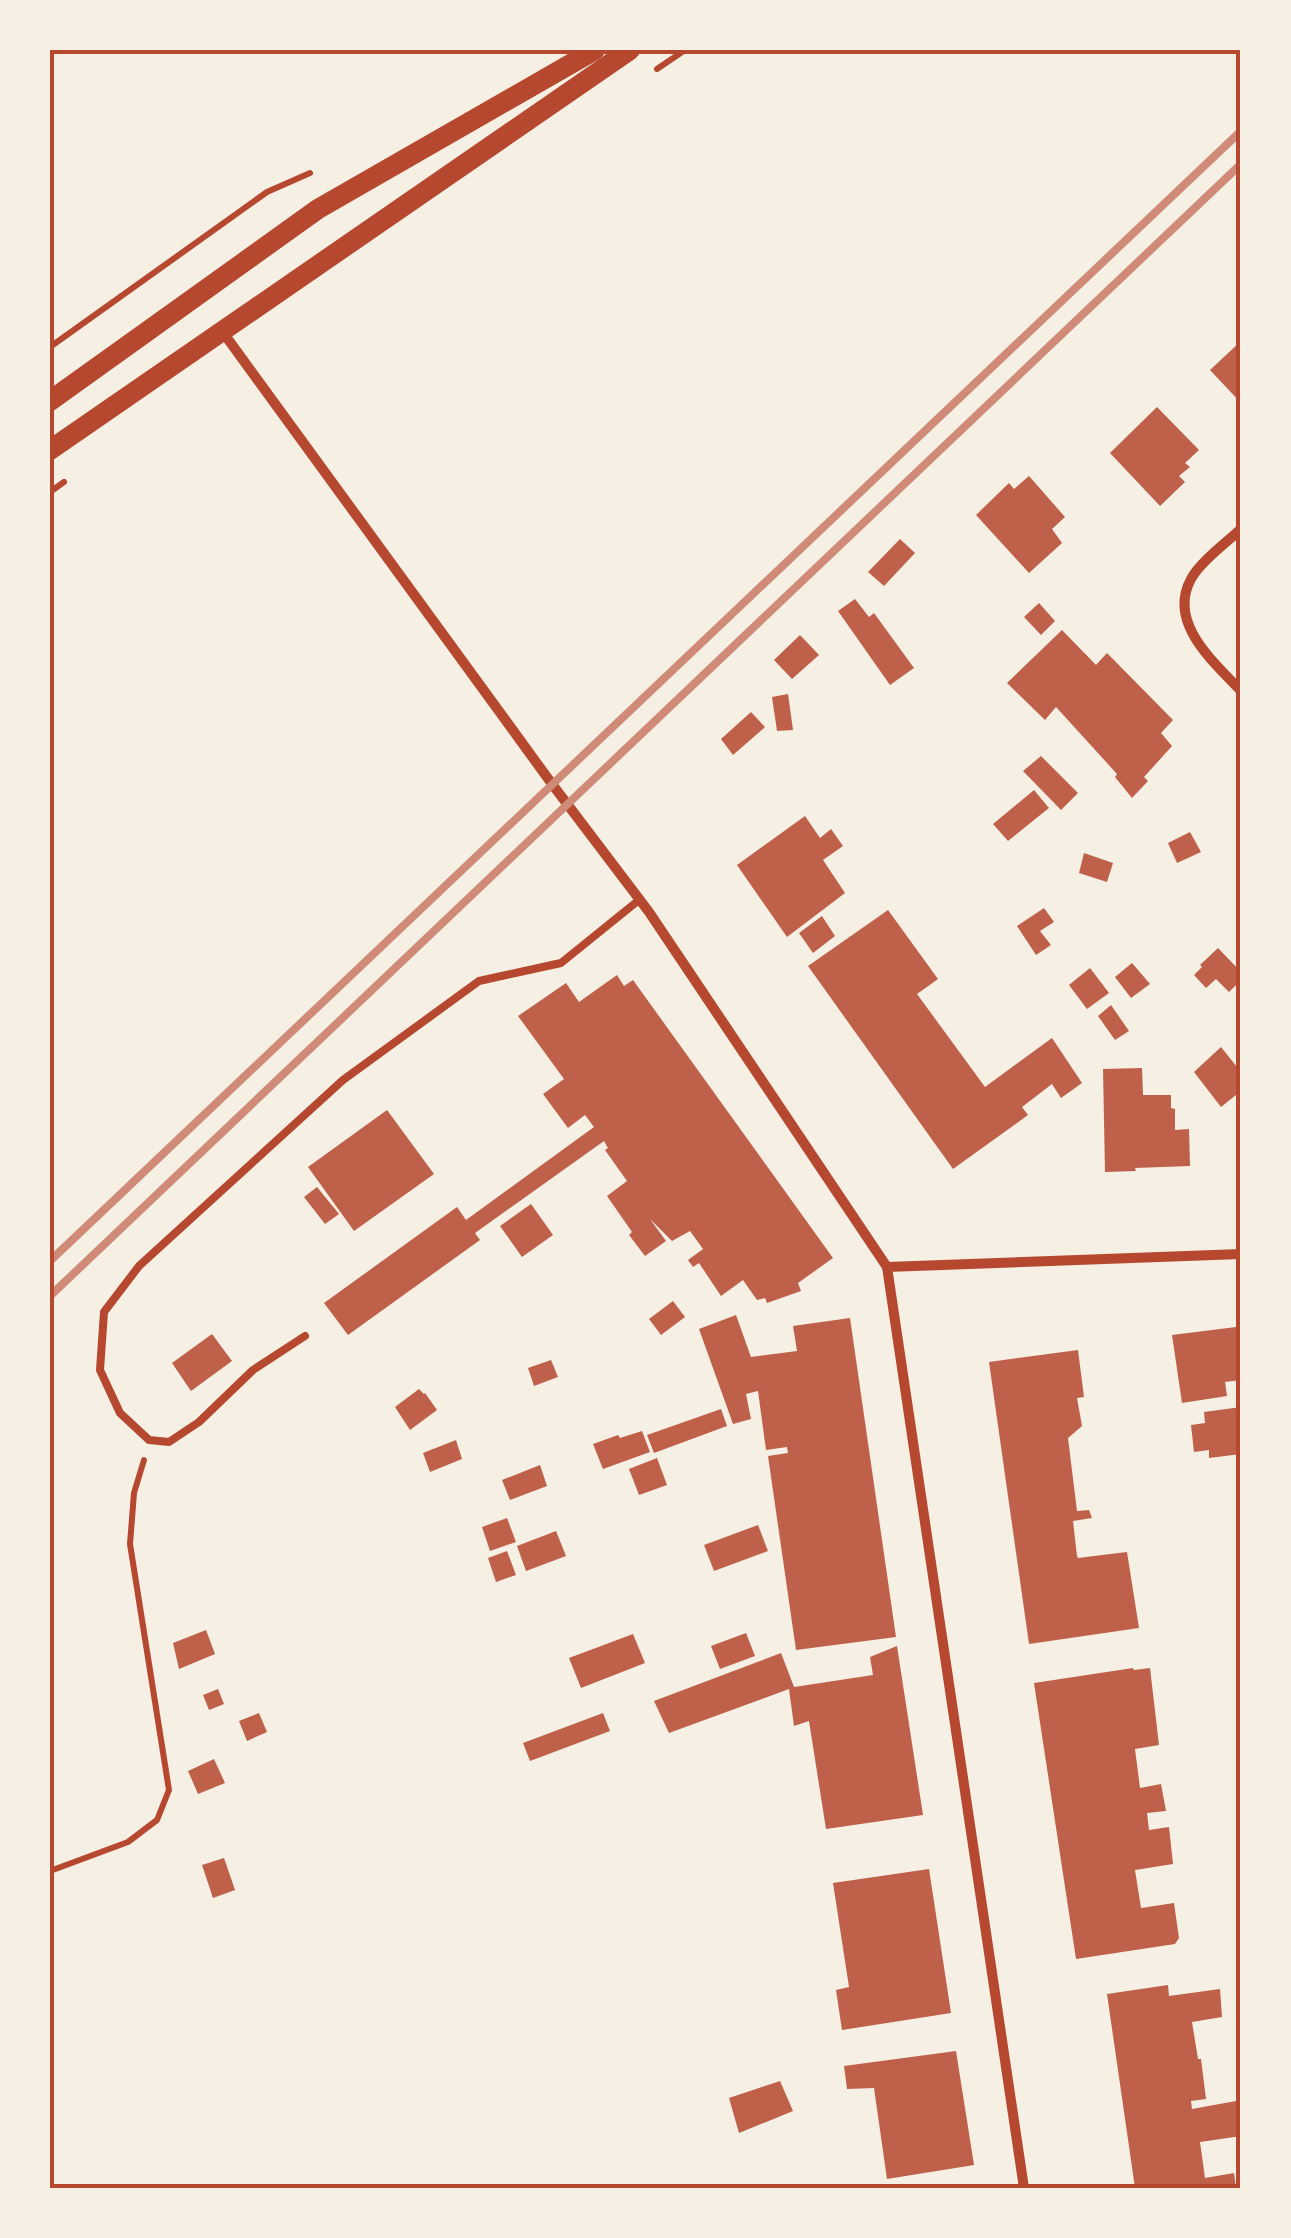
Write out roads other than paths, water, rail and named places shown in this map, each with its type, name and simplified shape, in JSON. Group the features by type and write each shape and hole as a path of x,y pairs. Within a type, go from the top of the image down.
{"main road":[{"path":"50,401 318,209 595,50"},
{"path":"50,450 630,50"}],"street":[{"path":"222,331 639,900 887,1268 1024,2188"},
{"path":"1241,529 1192,577 1184,600 1186,618 1200,647 1241,691"},
{"path":"887,1268 1241,1254"}],"lane":[{"path":"306,1336 254,1370 199,1422 169,1442 150,1440 120,1413 100,1370 104,1312 138,1266 343,1080 479,981 561,962 639,900"}],"railway":[{"path":"50,1261 1241,131"},
{"path":"50,1296 1241,164"}]}
